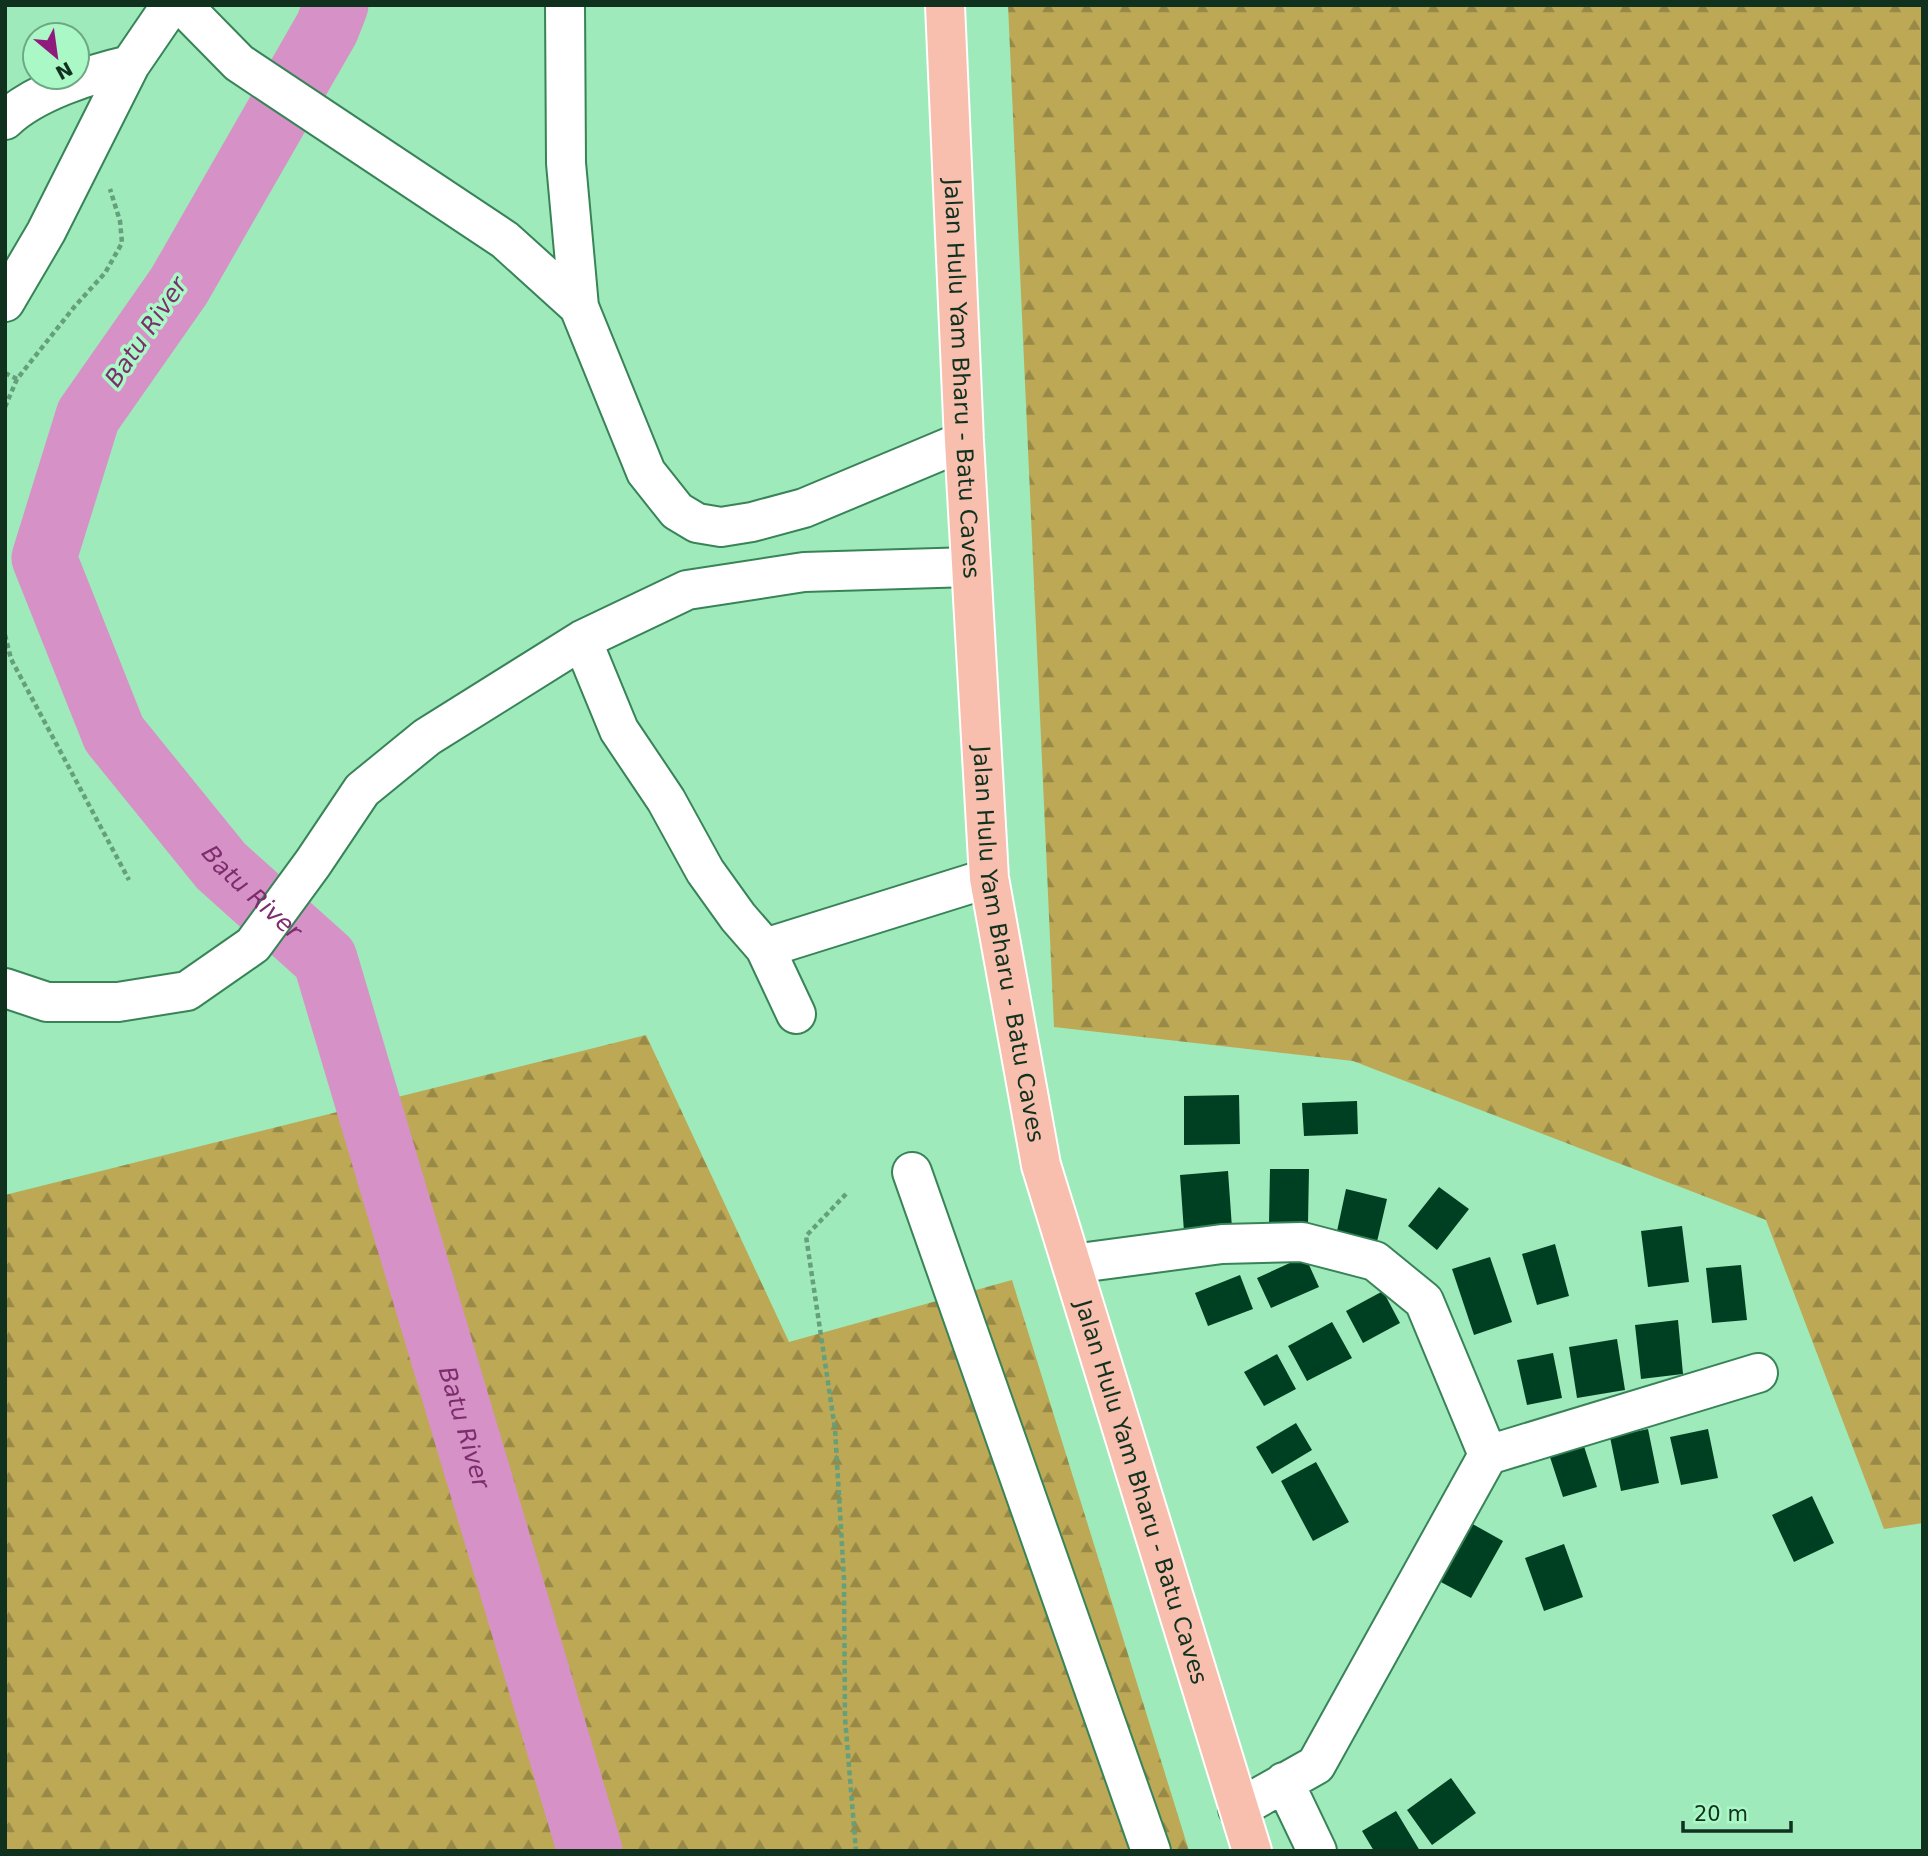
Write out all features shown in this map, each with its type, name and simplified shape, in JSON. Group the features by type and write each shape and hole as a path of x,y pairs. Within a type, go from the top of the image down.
{"main road":[{"name":"Jalan Hulu Yam Bharu - Batu Caves","path":"945,5 964,441 989,878 1041,1165 1252,1851"}],"street":[{"path":"5,302 46,233 130,65 171,5"},
{"path":"182,5 239,63 505,240 579,307"},
{"path":"565,5 566,163 579,307 646,472 677,511 697,523 721,527 752,522 804,508 964,441"},
{"path":"9,106 89,75 130,65"},
{"path":"5,988 47,1002 118,1002 187,991 253,945 362,790 427,737 582,640 687,590 804,572 971,568"},
{"path":"582,640 619,730 666,800 705,870 738,918 765,948 796,1014"},
{"path":"765,948 989,878"},
{"path":"912,1172 1151,1851"},
{"path":"1072,1264 1222,1244 1302,1242 1375,1261 1424,1301 1488,1455"},
{"path":"1238,1808 1316,1765 1488,1455 1758,1373"},
{"path":"1284,1782 1317,1851"}],"path":[{"path":"5,407 17,379 105,273 122,243 120,220 110,188 84,155"},
{"path":"5,373 17,379"},
{"path":"5,635 11,659 129,880"},
{"path":"846,1194 806,1236 835,1429 844,1579 845,1718 856,1851"}],"green space":[{"path":"1008,5 1923,5 1923,1523 1884,1529 1766,1220 1353,1061 1054,1027"},
{"path":"646,1035 789,1342 1012,1280 1189,1851 5,1851 5,1195"}],"building":[{"path":"1239,1095 1240,1144 1184,1145 1184,1096"},
{"path":"1357,1101 1358,1134 1304,1136 1302,1103"},
{"path":"1270,1169 1309,1169 1308,1224 1269,1224"},
{"path":"1228,1171 1232,1228 1184,1232 1180,1175"},
{"path":"1439,1187 1469,1209 1437,1250 1408,1226"},
{"path":"1346,1189 1387,1199 1376,1246 1336,1236"},
{"path":"1682,1226 1689,1282 1648,1287 1641,1231"},
{"path":"1555,1244 1569,1296 1537,1305 1522,1254"},
{"path":"1305,1256 1319,1287 1271,1308 1257,1278"},
{"path":"1490,1257 1512,1322 1474,1335 1452,1269"},
{"path":"1741,1265 1747,1320 1712,1323 1706,1268"},
{"path":"1240,1275 1253,1309 1208,1326 1195,1293"},
{"path":"1383,1291 1400,1323 1363,1343 1346,1311"},
{"path":"1678,1320 1683,1374 1641,1379 1635,1325"},
{"path":"1332,1322 1352,1358 1307,1381 1288,1346"},
{"path":"1617,1339 1625,1390 1577,1398 1569,1347"},
{"path":"1553,1353 1562,1398 1527,1405 1517,1360"},
{"path":"1277,1354 1296,1389 1264,1406 1244,1372"},
{"path":"1296,1423 1312,1450 1272,1474 1256,1447"},
{"path":"1648,1429 1659,1483 1621,1491 1610,1437"},
{"path":"1708,1429 1718,1478 1681,1485 1670,1437"},
{"path":"1582,1440 1597,1487 1563,1497 1548,1451"},
{"path":"1316,1462 1349,1522 1313,1541 1281,1481"},
{"path":"1812,1496 1834,1543 1794,1562 1772,1515"},
{"path":"1469,1522 1503,1541 1471,1598 1437,1580"},
{"path":"1564,1544 1583,1597 1544,1611 1525,1558"},
{"path":"1451,1778 1476,1813 1432,1845 1407,1810"},
{"path":"1396,1811 1420,1851 1374,1851 1362,1831"}],"waterway":[{"name":"Batu River","path":"336,5 327,28 179,286 88,416 44,558 114,734 221,866 325,959 590,1851"}]}
